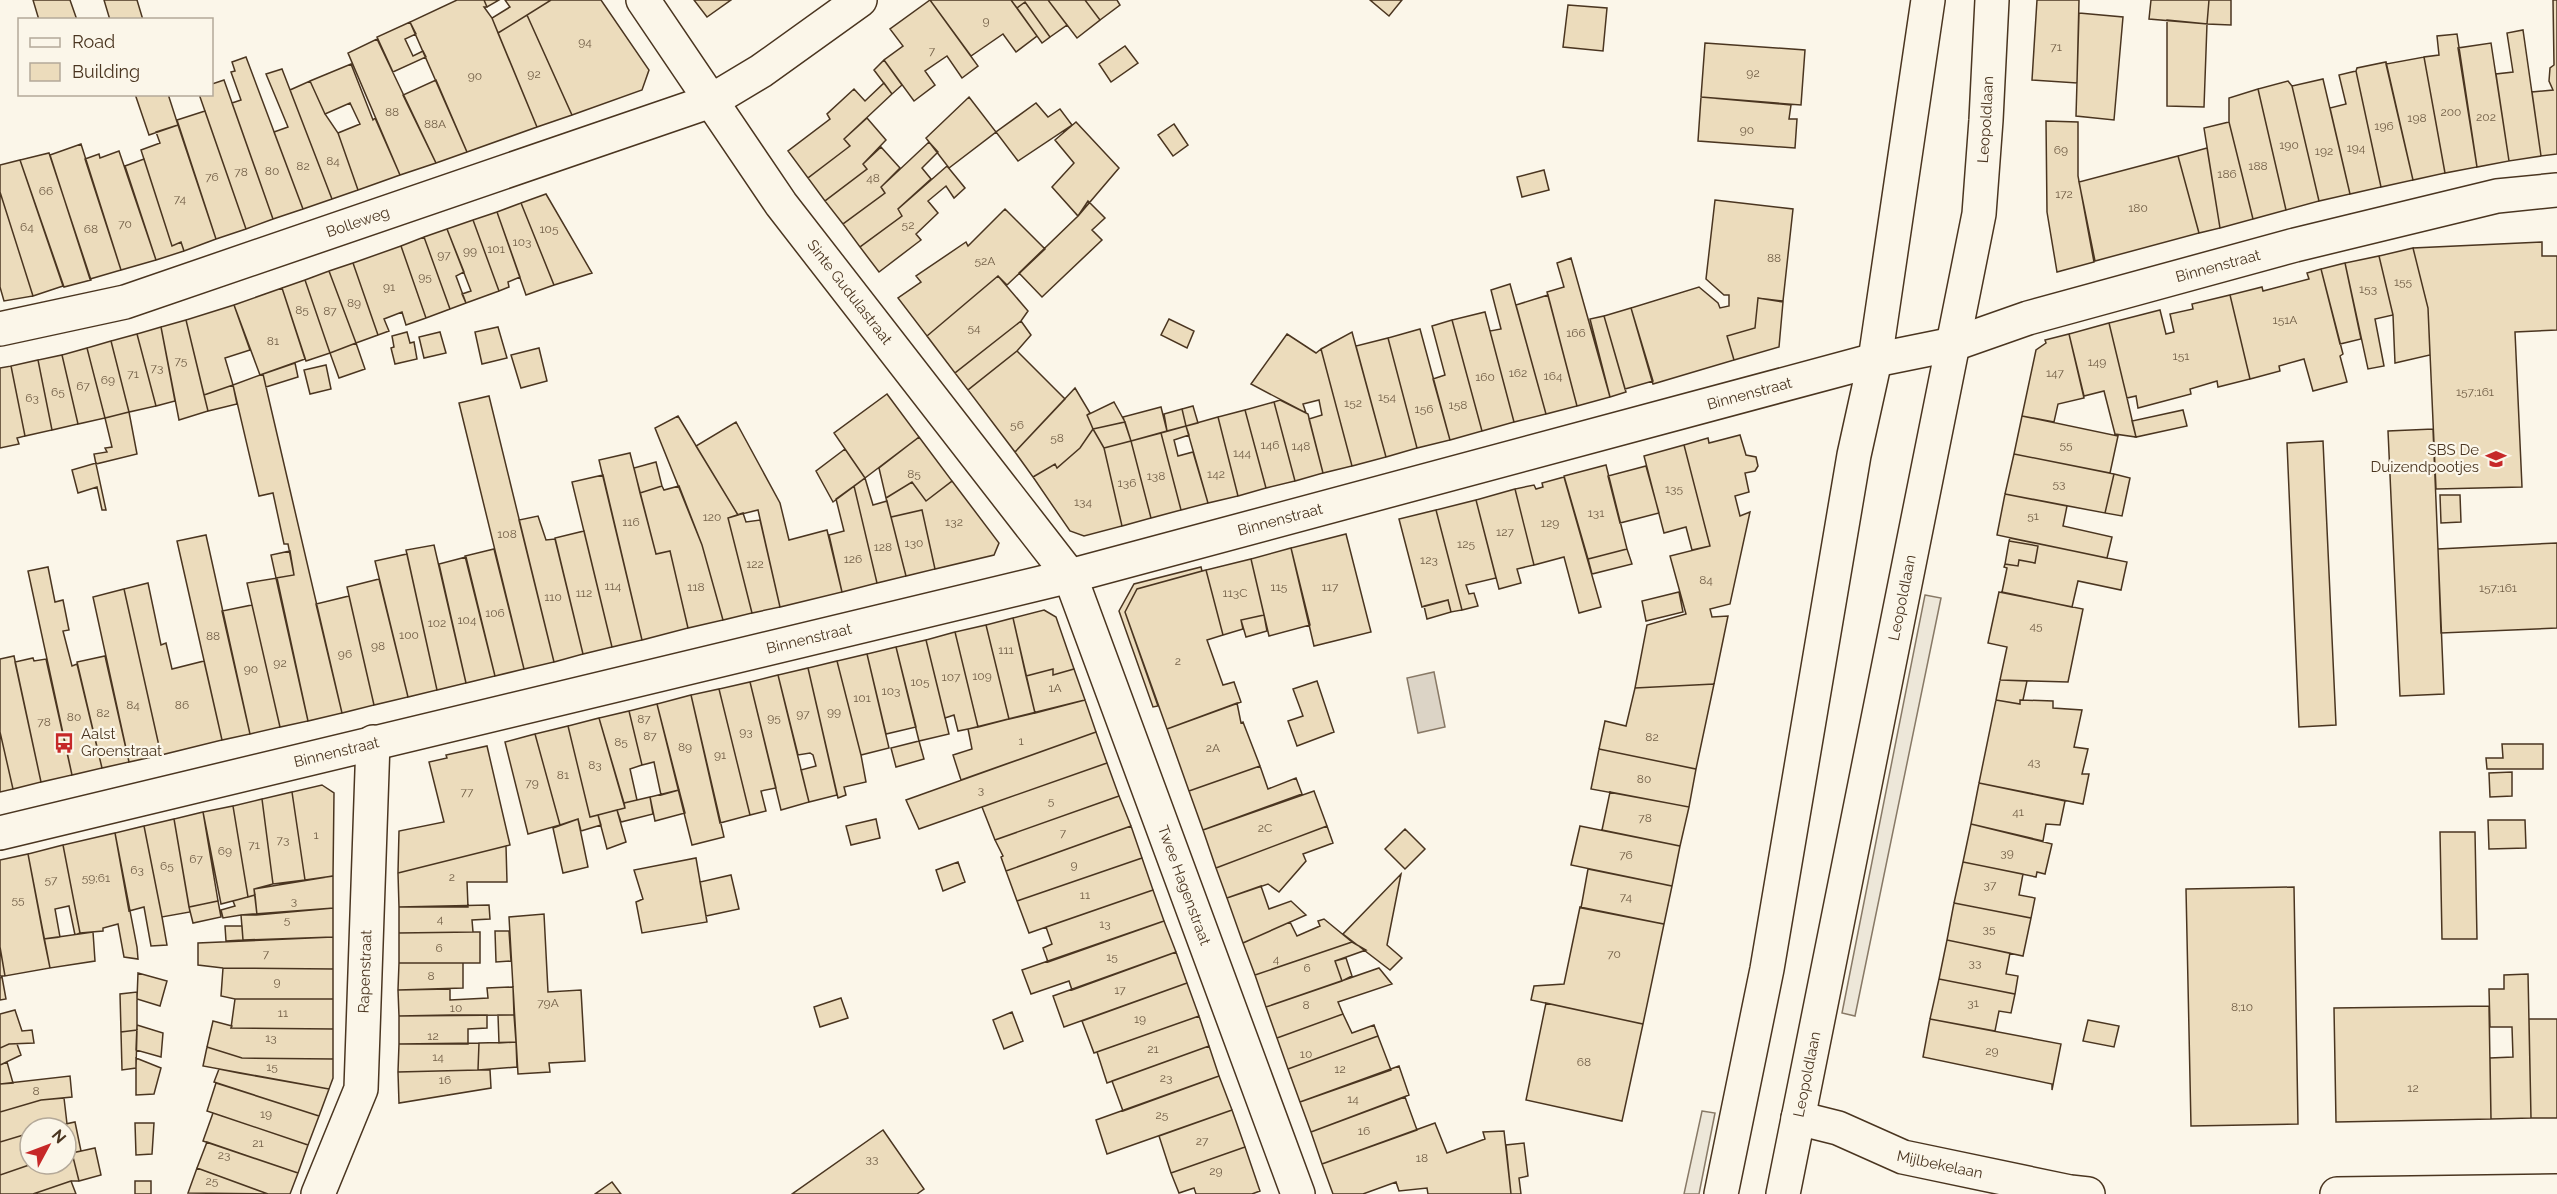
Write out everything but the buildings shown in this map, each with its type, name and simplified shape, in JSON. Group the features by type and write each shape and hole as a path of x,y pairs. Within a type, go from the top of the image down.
{"street":[{"name":"Sinte Gudulastraat","path":"643,0 781,204 1070,576"},
{"name":"Bolleweg","path":"0,329 125,302 711,101 761,71 860,0"},
{"path":"1721,1194 1767,969 1854,455 1875,360 1928,0"},
{"name":"Leopoldlaan","path":"1783,1194 1979,214 1992,0"},
{"name":"Binnenstraat","path":"0,833 1070,576 1875,360 1954,344 2028,318 2295,245 2497,196 2557,190"},
{"name":"Twee Hagenstraat","path":"1070,576 1298,1194"},
{"name":"Rapenstraat","path":"318,1194 361,1089 373,742"},
{"name":"Mijlbekelaan","path":"1798,1118 1838,1128 1903,1157 2088,1194"},
{"path":"2337,1194 2557,1191"}],"shaded area":[{"path":"1925,595 1941,598 1855,1016 1842,1013"},
{"path":"1434,672 1445,727 1418,733 1407,678"},
{"path":"1702,1111 1715,1113 1699,1194 1684,1194"}],"place":[{"name":"SBS De Duizendpootjes","path":"2496,459"},
{"name":"Aalst Groenstraat","path":"64,743"}]}
